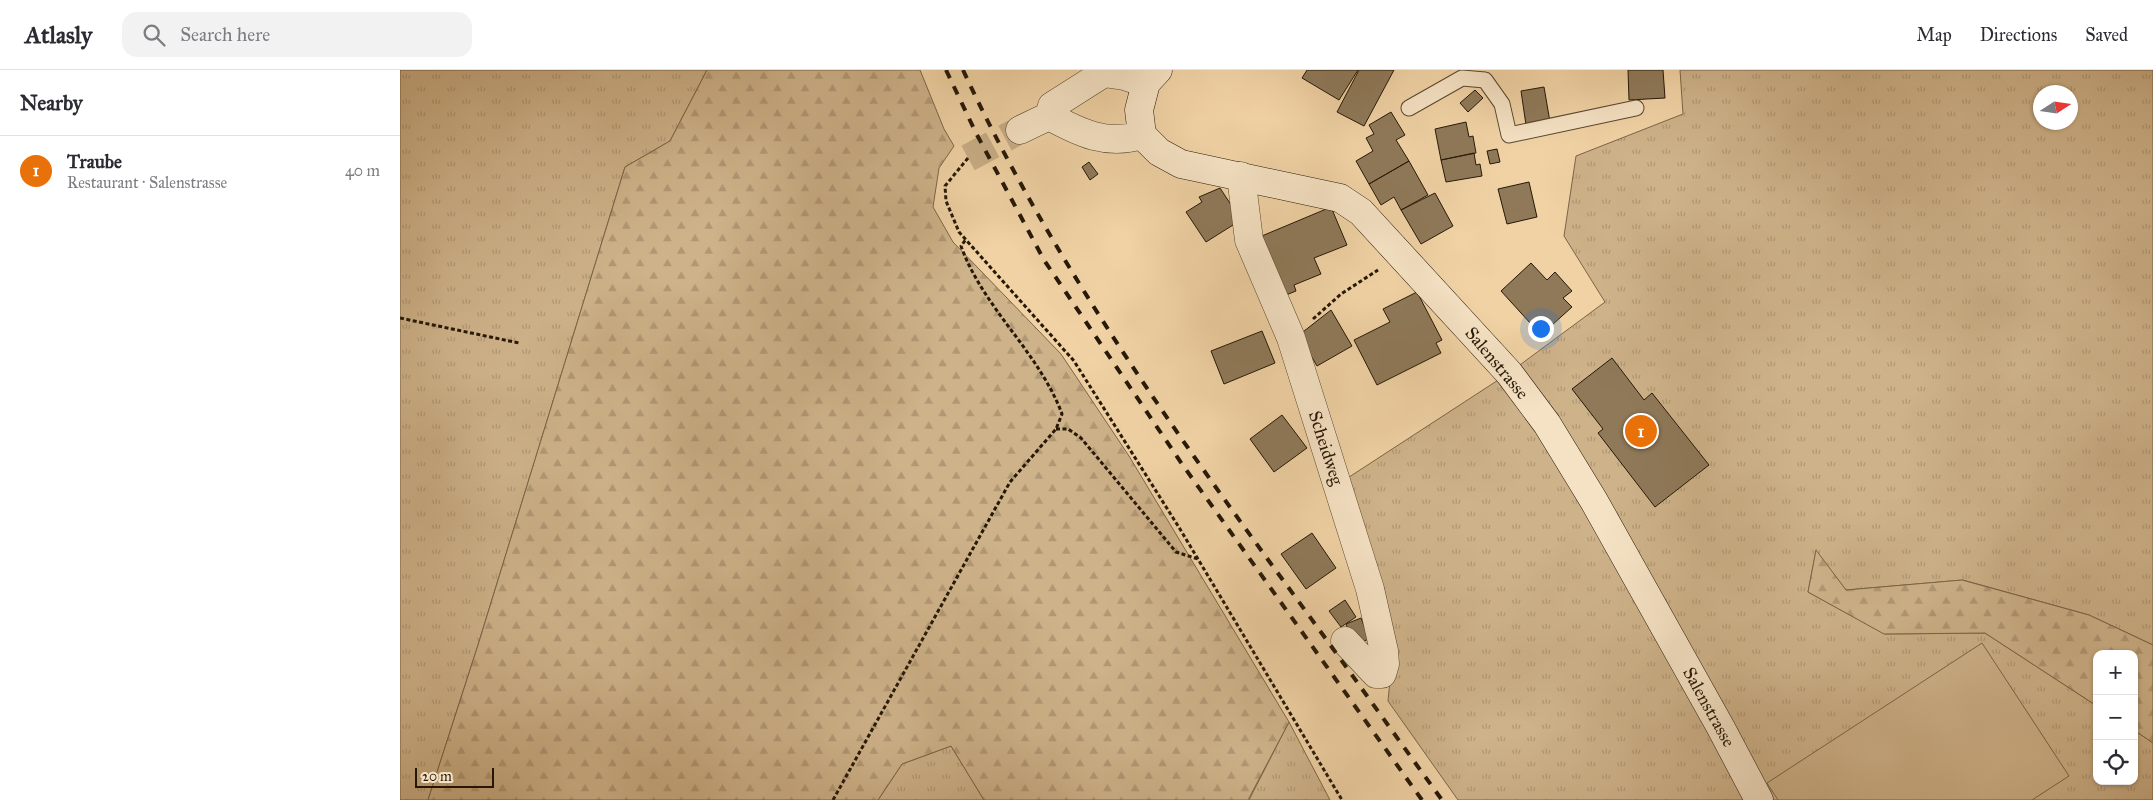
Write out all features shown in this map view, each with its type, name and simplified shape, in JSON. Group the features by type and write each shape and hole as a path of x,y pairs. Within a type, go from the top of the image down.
{"street":[{"path":"1020,130 1049,116 1052,106 1103,71 1124,76 1152,76 1139,110 1142,135 1127,140 1106,139 1077,132 1049,116"},
{"name":"Salenstrasse","path":"1142,135 1159,152 1181,164 1340,198 1361,212 1401,255 1509,373 1548,424 1712,711 1759,800"},
{"name":"Scheidweg","path":"1241,176 1249,240 1291,338 1370,589 1384,652 1385,664 1382,674 1376,674 1345,641"}],"lane":[{"path":"1409,108 1462,78 1485,80 1502,104 1509,136 1636,108"}],"path":[{"path":"968,158 945,186 946,201 959,232 1074,361 1199,560 1342,800"},
{"path":"833,800 1010,482 1056,430 1062,414 1053,391 970,270 961,246 966,239"},
{"path":"1291,338 1341,294 1401,255"},
{"path":"400,318 519,343"},
{"path":"1056,430 1068,429 1081,438 1176,552 1199,560"}],"green space":[{"path":"400,70 707,70 670,141 625,167 478,645 428,800 400,800"},
{"path":"707,70 920,70 944,129 954,146 939,168 933,207 953,242 1061,354 1129,456 1289,722 1248,800 984,800 951,746 902,764 878,800 428,800 478,645 625,167 670,141"},
{"path":"1680,70 2153,70 2153,645 2089,615 1963,580 1846,590 1816,551 1808,592 1885,634 1985,633 2093,703 2093,785 2138,785 2138,733 2153,743 2153,800 1458,800 1388,701 1390,680 1343,481 1509,373 1605,302 1564,236 1576,156 1683,114"},
{"path":"1816,550 1846,590 1962,580 2089,615 2153,645 2153,743 2138,733 2138,650 2093,650 2093,703 1985,633 1884,634 1808,592"},
{"path":"1982,643 2069,776 2032,800 1778,800 1767,783"},
{"path":"1289,722 1330,800 1249,800"},
{"path":"951,746 984,800 878,800 902,764"}],"building":[{"path":"1307,70 1358,70 1339,100 1302,78"},
{"path":"1359,70 1394,70 1364,126 1337,112"},
{"path":"1628,70 1663,70 1665,98 1629,100"},
{"path":"1544,87 1550,122 1526,125 1521,91"},
{"path":"1475,90 1483,98 1468,112 1460,103"},
{"path":"1391,112 1405,135 1396,140 1409,161 1369,184 1356,161 1373,151 1366,138 1374,134 1369,125"},
{"path":"1466,122 1469,137 1473,136 1476,153 1441,160 1435,129"},
{"path":"1497,149 1500,162 1490,164 1487,151"},
{"path":"1474,153 1476,165 1480,164 1482,176 1446,182 1441,160"},
{"path":"1409,161 1428,195 1401,210 1394,197 1381,205 1369,184"},
{"path":"1089,162 1098,174 1090,180 1082,167"},
{"path":"1529,182 1537,217 1507,224 1498,189"},
{"path":"1220,188 1241,220 1206,242 1186,212 1202,202 1199,197"},
{"path":"1435,193 1453,226 1421,244 1401,210"},
{"path":"1331,207 1347,245 1314,258 1321,274 1294,285 1296,291 1281,297 1257,238"},
{"path":"1531,263 1547,280 1555,272 1572,291 1563,298 1572,307 1541,335 1501,291"},
{"path":"1417,292 1442,340 1436,343 1441,353 1377,385 1354,340 1390,322 1383,309"},
{"path":"1331,310 1352,346 1317,366 1299,335"},
{"path":"1262,331 1275,363 1224,384 1211,351"},
{"path":"1612,358 1644,400 1652,393 1709,465 1655,507 1598,433 1603,429 1572,389"},
{"path":"1282,415 1307,448 1274,472 1250,439"},
{"path":"1312,533 1336,568 1306,589 1281,554"},
{"path":"1345,600 1356,617 1341,627 1329,611"},
{"path":"1361,618 1369,639 1354,645 1346,624"}],"tunnel":[{"path":"968,158 1020,130"}],"railway":[{"path":"946,70 976,133 1044,260 1182,464 1422,800"},
{"path":"963,70 1031,202 1068,266 1108,328 1191,452 1442,800"}],"place":[{"name":"Traube","path":"1641,431"}]}
